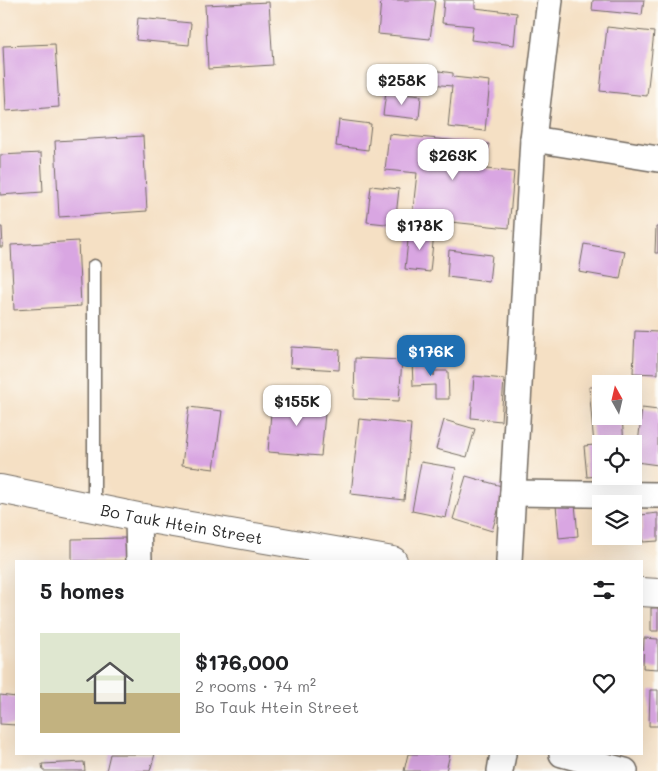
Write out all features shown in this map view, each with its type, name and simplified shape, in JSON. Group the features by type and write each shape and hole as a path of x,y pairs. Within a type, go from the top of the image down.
{"street":[{"path":"509,560 533,139 550,0"},
{"path":"533,139 658,159"},
{"name":"Bo Tauk Htein Street","path":"0,489 138,517 387,560"},
{"path":"513,493 658,494"},
{"path":"138,517 139,560"},
{"path":"643,592 658,594"},
{"path":"500,771 503,755"},
{"path":"566,755 625,771"}],"lane":[{"path":"94,266 94,508"}],"building":[{"path":"381,0 435,0 430,39 378,34"},
{"path":"444,0 475,0 475,8 517,13 514,45 471,40 473,26 442,23"},
{"path":"593,0 644,0 642,15 592,10"},
{"path":"269,2 273,65 208,69 205,5"},
{"path":"138,18 191,23 189,45 136,40"},
{"path":"607,27 654,32 647,96 600,91"},
{"path":"55,44 59,107 6,111 3,46"},
{"path":"432,70 453,73 453,77 490,81 485,131 448,127 452,86 431,84"},
{"path":"386,92 421,96 419,119 383,115"},
{"path":"339,120 371,124 368,150 336,146"},
{"path":"389,134 489,144 486,169 514,172 509,228 412,218 417,173 385,170"},
{"path":"143,136 147,211 59,217 55,141"},
{"path":"41,153 43,192 0,195 0,155"},
{"path":"371,186 399,189 395,225 367,222"},
{"path":"0,227 2,227 3,247 0,247"},
{"path":"656,227 658,227 658,253 655,253"},
{"path":"409,231 434,233 430,272 405,269"},
{"path":"78,241 81,306 14,310 11,245"},
{"path":"584,244 625,251 620,279 579,272"},
{"path":"449,250 492,255 489,282 447,277"},
{"path":"635,331 658,332 658,374 633,373"},
{"path":"291,347 340,350 339,370 290,367"},
{"path":"355,358 402,360 399,401 354,399"},
{"path":"433,358 434,376 434,371 448,371 449,399 435,399 435,385 413,386 412,359"},
{"path":"474,376 504,379 501,421 471,418"},
{"path":"589,387 592,387 592,422"},
{"path":"272,399 326,403 321,456 268,452"},
{"path":"189,407 222,411 214,469 182,465"},
{"path":"642,408 658,410 658,465 642,463 642,435 639,435 640,425 642,425"},
{"path":"359,419 411,424 404,500 351,494"},
{"path":"444,420 475,429 467,457 436,449"},
{"path":"592,425 623,425 623,435 593,435"},
{"path":"592,445 592,477 587,477 584,446"},
{"path":"421,462 456,468 446,518 412,511"},
{"path":"466,476 505,487 492,531 453,519"},
{"path":"575,504 578,536 559,538 556,505"},
{"path":"658,513 658,541 643,542 642,515"},
{"path":"125,538 126,560 72,560 72,539"},
{"path":"651,608 658,608 658,631 651,631"},
{"path":"644,638 658,639 658,669 643,668"},
{"path":"650,690 658,690 658,726 649,726"},
{"path":"0,695 15,697 15,725 0,724"},
{"path":"110,755 155,755 150,771 106,771"},
{"path":"408,755 450,755 446,771 404,771"},
{"path":"84,762 85,771 43,771 42,764"}]}
